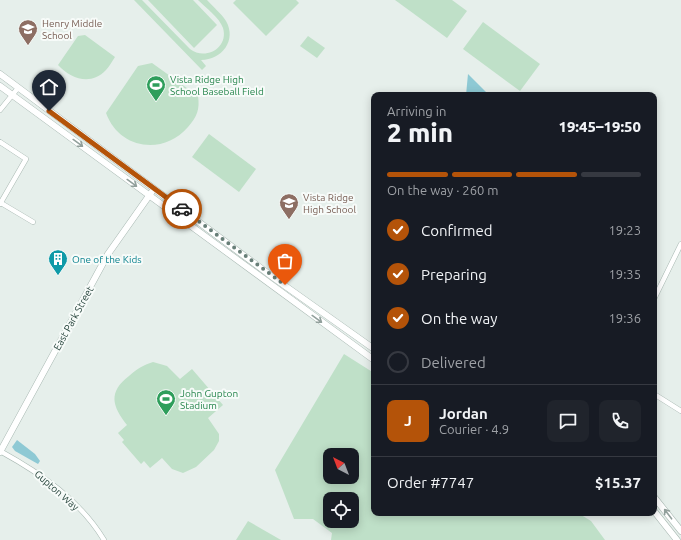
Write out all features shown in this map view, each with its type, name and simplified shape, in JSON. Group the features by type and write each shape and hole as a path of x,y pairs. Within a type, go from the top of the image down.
{"street":[{"path":"0,74 241,253 371,347"},
{"path":"0,86 371,358"},
{"path":"0,110 18,88"},
{"path":"0,142 26,159 0,203 33,222"},
{"name":"East Park Street","path":"0,451 108,254 155,189"},
{"path":"657,293 679,252 681,244"},
{"path":"657,396 681,411"},
{"name":"Gupton Way","path":"0,451 32,469 55,486 95,526 104,540"},
{"path":"657,501 681,532"},
{"path":"657,515 677,540"}],"green space":[{"path":"134,0 142,0 190,49 202,54 209,53 219,47 224,35 223,28 219,20 198,0 207,0 222,15 229,28 230,35 226,48 215,57 201,60 206,66 202,70"},
{"path":"148,0 193,0 217,25 194,48"},
{"path":"236,0 296,0 299,3 266,36 233,3"},
{"path":"395,0 452,0 467,11 447,38"},
{"path":"483,22 540,64 520,91 463,49"},
{"path":"85,35 115,57 100,75 94,78 81,79 69,74 58,65 78,36"},
{"path":"308,36 325,48 317,58 300,46"},
{"name":"Vista Ridge High School Baseball Field","path":"152,63 198,96 199,105 196,116 188,127 178,136 166,142 154,145 131,141 112,125 106,113 138,66"},
{"path":"209,134 256,169 239,192 192,157"},
{"path":"344,354 371,371 371,516 583,516 591,521 605,540 331,540 332,533 325,528 359,528 359,492 323,492 323,526 313,519 294,519 275,470"},
{"name":"John Gupton Stadium","path":"153,362 167,366 180,379 192,369 223,405 208,418 219,434 219,441 214,450 196,467 183,473 172,469 162,458 150,468 144,461 141,464 122,442 124,440 118,433 127,425 118,412 114,399 115,394 122,382 135,371"},
{"path":"248,521 281,540 236,540"}],"water":[{"path":"468,74 486,92 466,92"},
{"path":"17,440 35,454 40,461 38,464 15,451 12,447"}],"way so far":[{"path":"182,209 285,285"}],"place":[{"name":"Henry Middle School","path":"28,46"},
{"name":"Vista Ridge High School Baseball Field","path":"156,102"},
{"name":"Vista Ridge High School","path":"289,220"},
{"name":"One of the Kids","path":"58,276"},
{"name":"John Gupton Stadium","path":"166,416"}],"route":[{"path":"49,111 182,209"}]}
